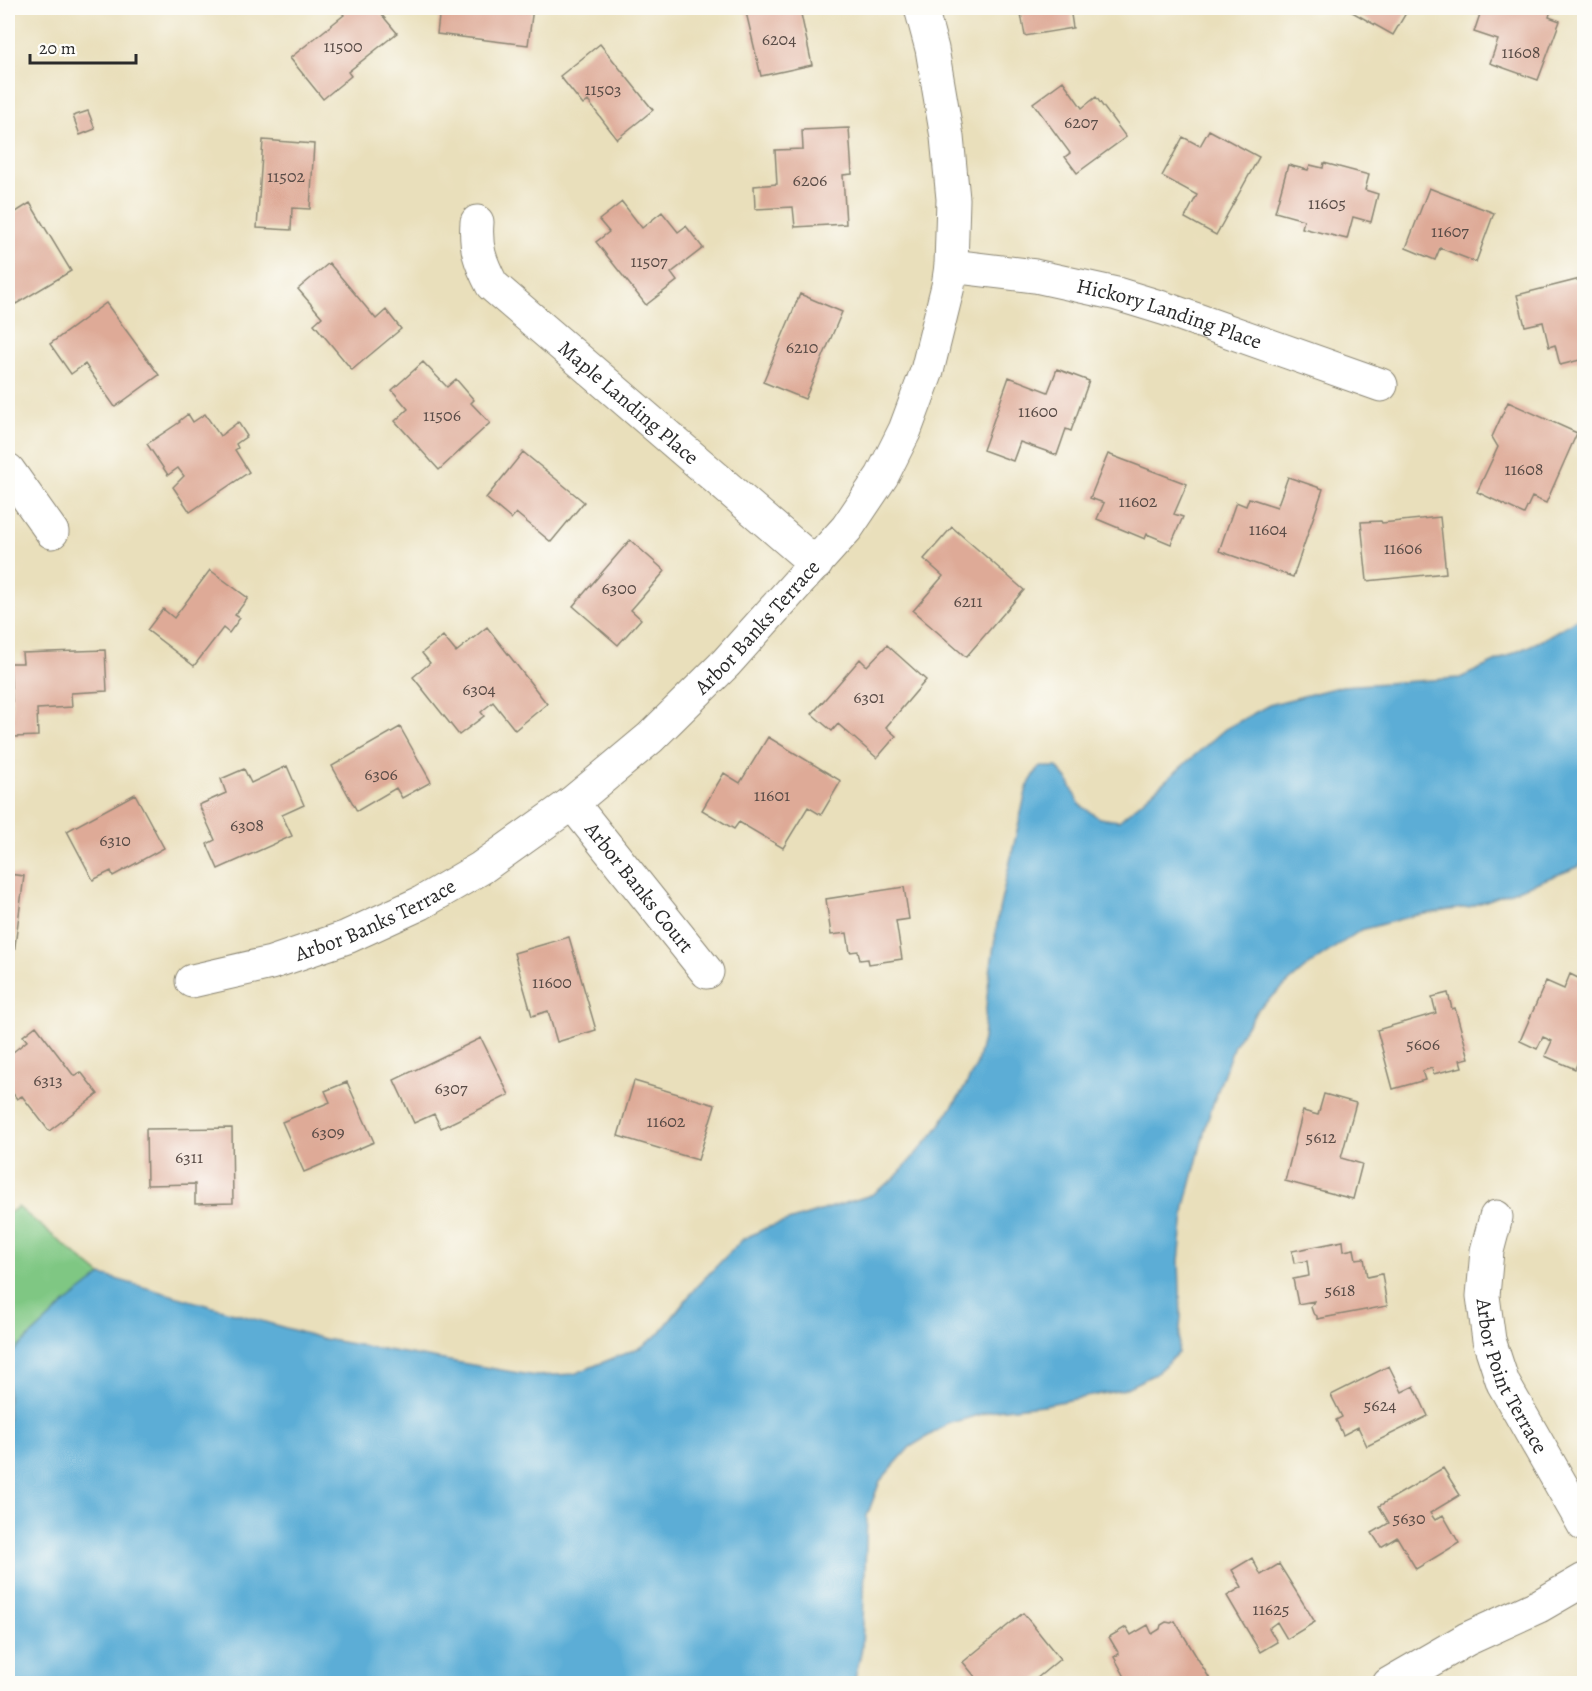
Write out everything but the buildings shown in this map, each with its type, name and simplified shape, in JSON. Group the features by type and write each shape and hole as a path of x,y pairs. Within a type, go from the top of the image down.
{"street":[{"name":"Arbor Banks Terrace","path":"192,981 282,959 347,937 410,908 481,868 572,803 650,738 726,663 847,528 876,484 905,430 927,371 951,266 953,199 947,137 932,49 921,8"},
{"name":"Maple Landing Place","path":"477,222 476,233 480,260 492,285 816,564"},
{"name":"Hickory Landing Place","path":"951,266 1035,276 1117,294 1381,385"},
{"path":"8,470 52,532"},
{"name":"Arbor Banks Court","path":"572,803 707,972"},
{"name":"Arbor Point Terrace","path":"1496,1217 1487,1251 1483,1296 1488,1340 1503,1383 1584,1525"},
{"path":"1389,1683 1467,1639 1539,1606 1584,1580"}],"green space":[{"path":"18,1207 102,1276 66,1303 8,1357 8,1214"}],"water":[{"path":"1584,615 1584,861 1578,867 1469,907 1412,916 1361,930 1309,965 1258,1009 1234,1045 1208,1118 1185,1206 1179,1261 1181,1317 1178,1353 1155,1374 1122,1390 1043,1405 995,1410 948,1424 910,1447 880,1481 867,1516 862,1648 854,1683 8,1683 8,1357 66,1303 102,1275 324,1339 536,1376 574,1374 641,1347 659,1334 696,1287 743,1239 766,1228 871,1195 894,1179 935,1132 962,1092 976,1066 983,1039 999,910 1027,787 1039,767 1057,767 1067,779 1080,805 1099,818 1119,821 1225,729 1269,705 1342,686 1460,678 1540,641"}]}
